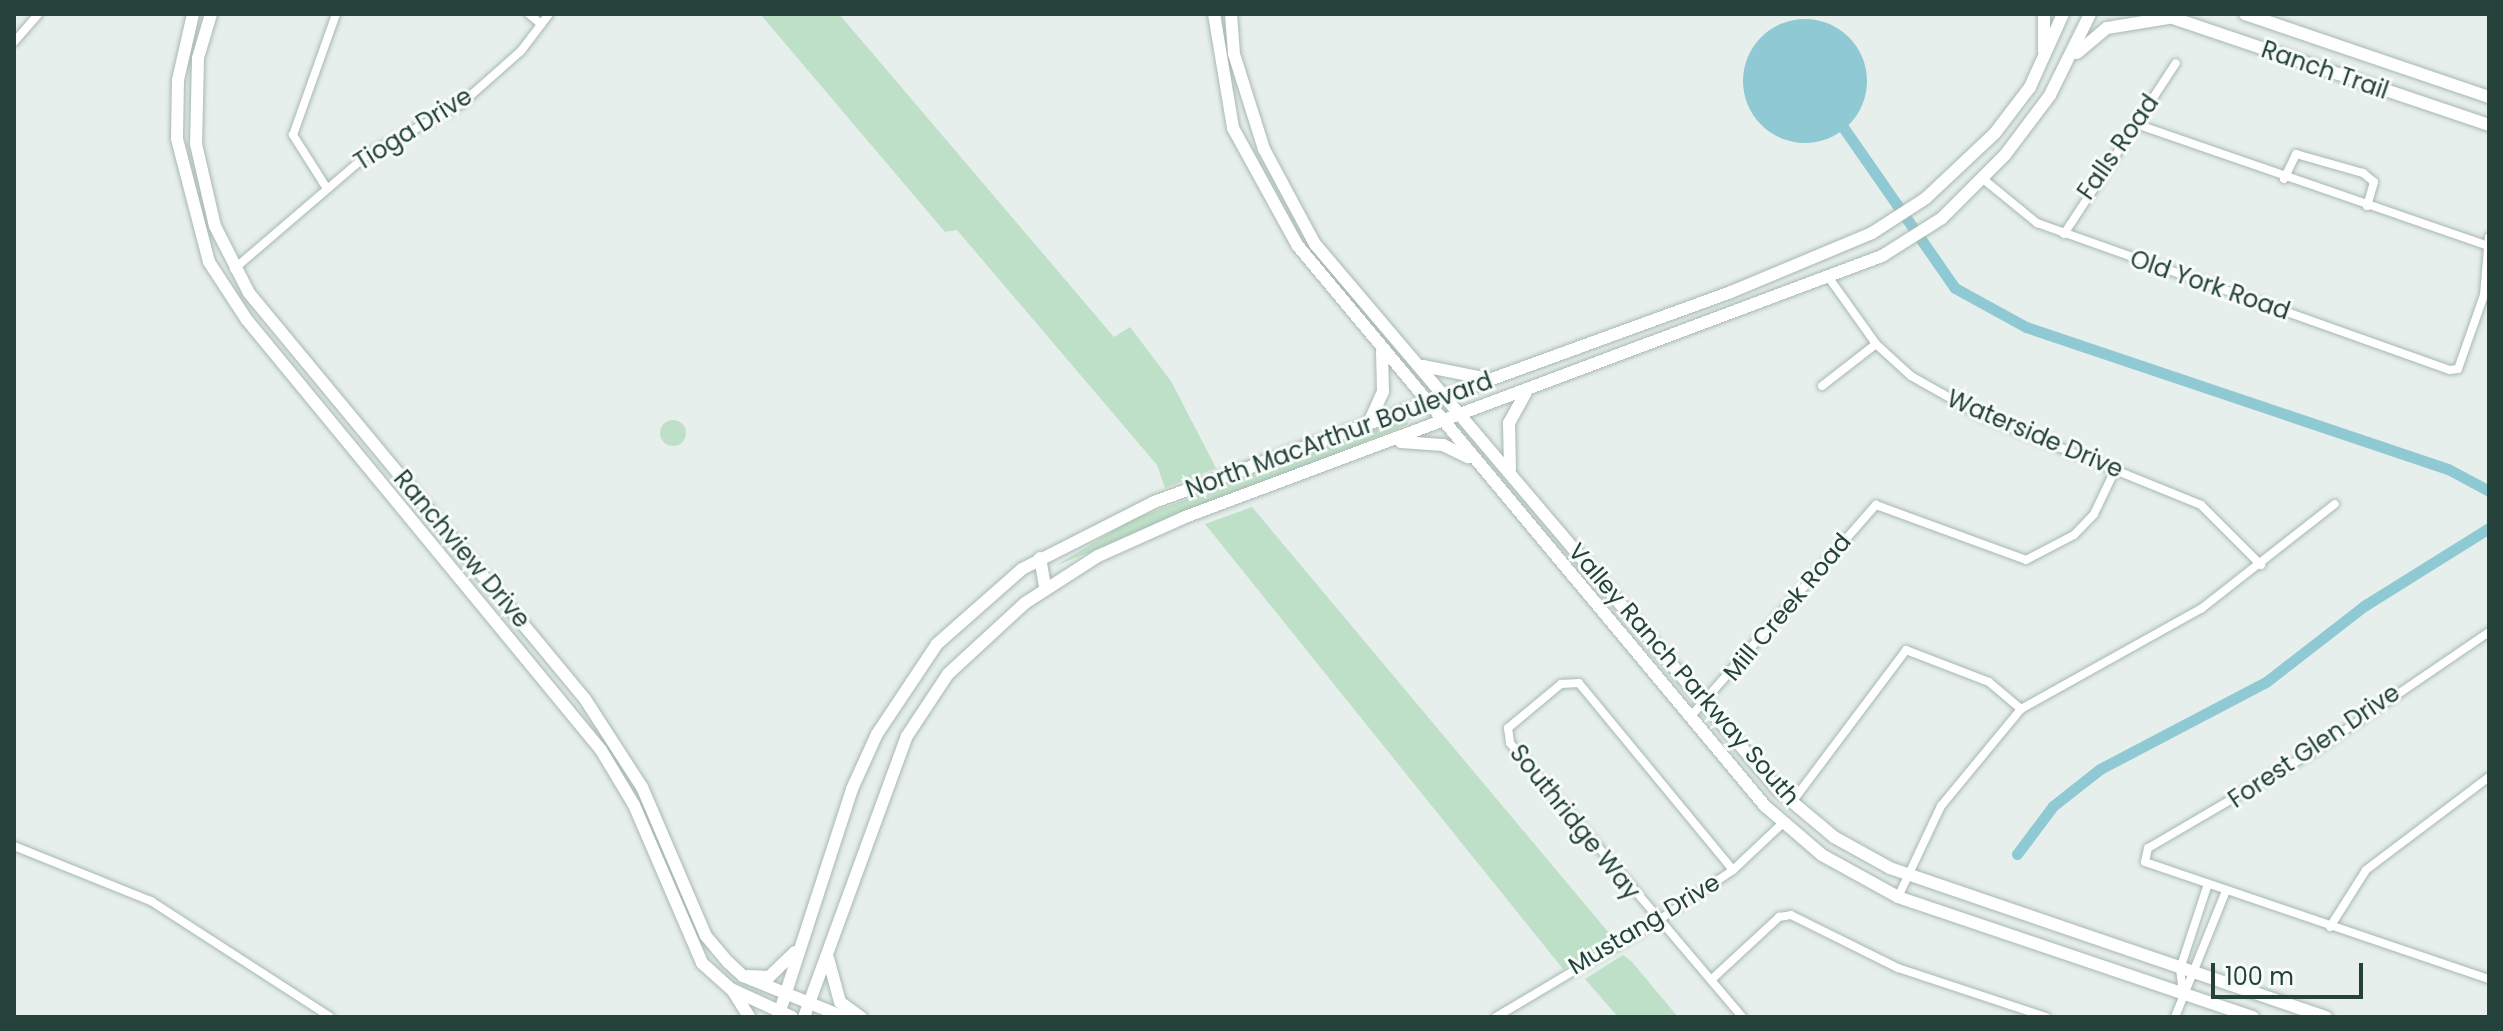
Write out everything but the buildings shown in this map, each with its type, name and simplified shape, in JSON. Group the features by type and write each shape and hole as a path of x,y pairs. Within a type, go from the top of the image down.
{"main road":[{"name":"Ranchview Drive","path":"193,14 178,80 183,182 209,262 265,340 582,724 634,805 693,950 731,989 779,1014 792,1017"},
{"name":"Ranchview Drive","path":"211,14 198,58 196,144 215,226 234,269 280,330 585,699 642,787 706,936 743,976 844,1017"},
{"name":"Valley Ranch Parkway South","path":"1214,14 1233,128 1265,192 1298,246 1580,589 1784,822 1822,855 1898,897 2253,1017"},
{"name":"Valley Ranch Parkway South","path":"1231,14 1234,54 1281,185 1315,244 1467,415 1598,576 1792,802 1834,837 1908,875 2326,1017"},
{"path":"2043,63 2044,14"},
{"name":"North MacArthur Boulevard","path":"779,1014 877,734 937,644 1022,569 1154,502 1428,405 1872,233 1926,198 1995,133 2043,63 2063,14"},
{"name":"North MacArthur Boulevard","path":"804,1017 917,718 972,648 1045,587 1156,528 1444,424 1882,256 1942,218 1983,179 2061,74 2090,14"},
{"name":"Ranch Trail","path":"2245,14 2489,97"},
{"path":"2061,74 2107,28 2166,16"},
{"name":"Ranch Trail","path":"2166,16 2489,125"},
{"path":"2298,61 2307,35"},
{"path":"1265,192 1281,185"},
{"path":"1675,311 1682,334"},
{"path":"265,340 280,330"},
{"path":"1368,425 1383,392 1382,348"},
{"path":"1423,366 1495,379"},
{"path":"1510,469 1509,423 1526,392"},
{"path":"1394,442 1443,445 1473,460"},
{"path":"1040,558 1045,587"},
{"path":"1022,569 1045,587"},
{"path":"1580,589 1598,576"},
{"path":"571,709 585,699"},
{"path":"582,724 596,715"},
{"path":"743,976 769,977 802,943"},
{"path":"827,951 829,981 840,1002 861,1017"},
{"path":"731,989 749,1017"}],"street":[{"path":"14,42 38,14"},
{"path":"326,187 293,135 336,14"},
{"path":"529,14 541,24"},
{"name":"Tioga Drive","path":"234,269 326,187 461,104 549,14"},
{"name":"Falls Road","path":"2064,234 2176,63"},
{"path":"2136,124 2284,179 2488,243"},
{"path":"2284,179 2300,154 2363,173 2374,182 2367,206"},
{"name":"Old York Road","path":"1983,179 2021,214 2064,234 2450,370 2458,369 2484,295 2488,243"},
{"name":"Waterside Drive","path":"1829,278 1876,344 1951,401 2201,505 2261,565"},
{"path":"1822,386 1876,344"},
{"name":"Mill Creek Road","path":"1691,716 1876,505 2026,560 2074,535 2094,514 2116,468"},
{"path":"1898,897 1941,806 2021,709 2201,609 2335,504"},
{"name":"Forest Glen Drive","path":"2207,887 2145,862 2148,848 2316,750 2489,632"},
{"path":"1792,802 1906,650 1989,682 2021,709"},
{"name":"Southridge Way","path":"1733,870 1579,683 1561,684 1511,724 1508,738 1656,922 1742,1017"},
{"path":"2330,927 2366,870 2488,778"},
{"name":"Mustang Drive","path":"1496,1017 1656,922 1733,870 1784,822"},
{"path":"14,846 151,901 330,1017"},
{"path":"2183,993 2180,969 2207,887 2489,979"},
{"path":"2175,1017 2183,993 2197,974 2225,893"},
{"path":"1711,980 1779,917 1791,915 1898,968 2021,1013 2046,1017"},
{"path":"2195,925 2212,930"}],"green space":[{"path":"760,14 839,14 1114,337 1130,327 1171,381 1216,468 1165,488 1157,465 957,230 945,232"},
{"path":"1406,418 1408,424 1055,566 1131,520"},
{"path":"673,420 682,424 686,433 682,442 673,446 664,442 660,433 664,424"},
{"path":"1252,507 1614,939 1563,969 1205,524"},
{"path":"1623,955 1678,1017 1618,1017 1585,979"}],"water":[{"path":"1805,19 1829,24 1849,37 1862,57 1867,81 1862,105 1849,125 1829,138 1805,143 1781,138 1761,125 1748,105 1743,81 1748,57 1761,37 1781,24"}],"waterway":[{"path":"1836,117 1955,288 2026,327 2448,469 2489,491"},
{"path":"2017,854 2053,806 2100,769 2266,682 2364,606 2489,528"}]}
